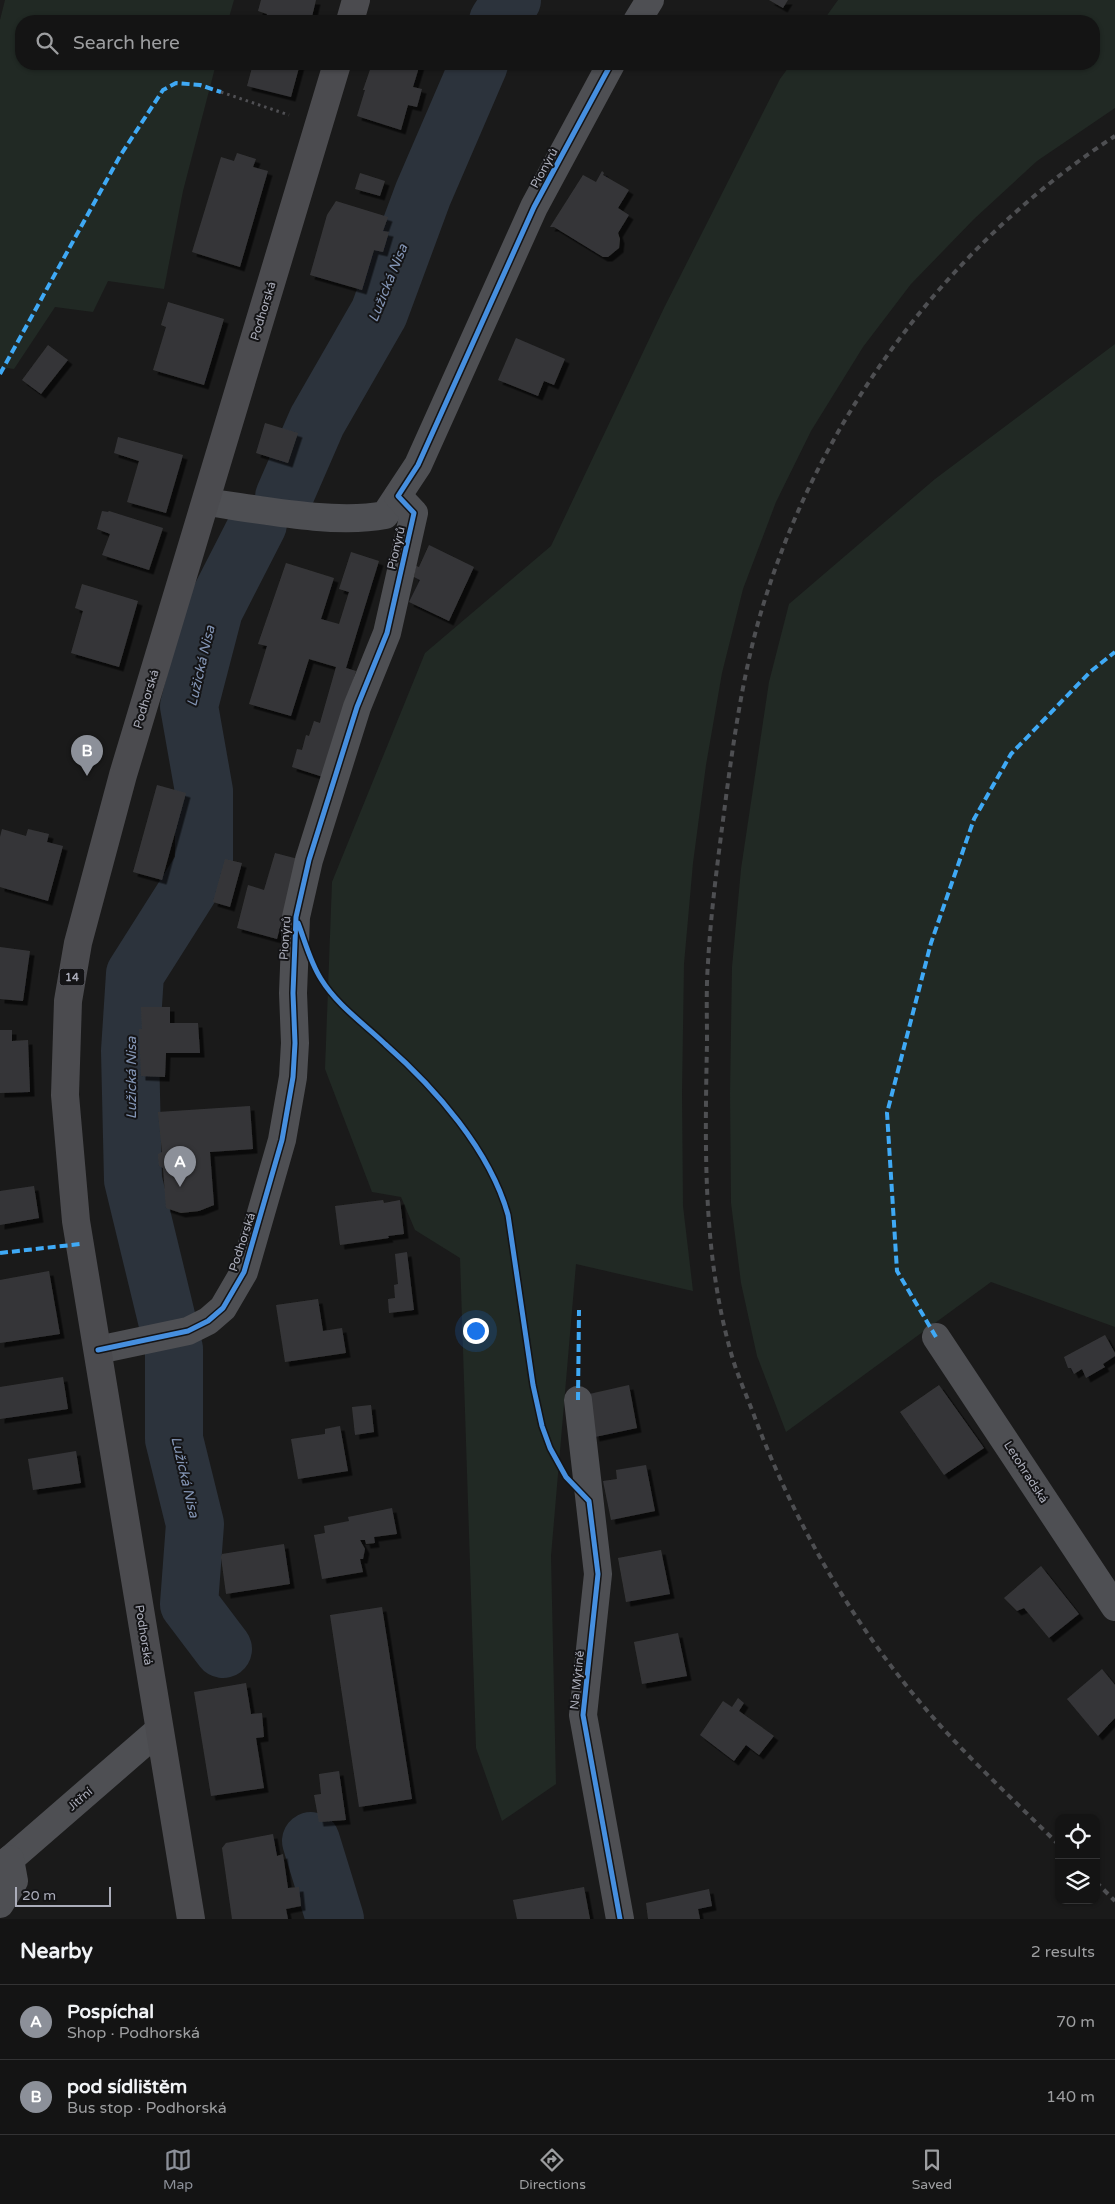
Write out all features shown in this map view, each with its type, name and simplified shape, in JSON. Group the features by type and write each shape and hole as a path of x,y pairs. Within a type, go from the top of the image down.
{"main road":[{"path":"352,15 356,0"},
{"name":"Podhorská","path":"190,1919 76,1221 65,1095 68,1001 78,943 123,775 335,70"}],"street":[{"path":"641,15 650,0"},
{"name":"Pionýrů","path":"206,502 363,520 384,515 418,465 534,207 608,70"},
{"name":"Pionýrů","path":"292,1077 295,1043 292,994 296,917 310,860 357,707 386,633 414,513 398,496"},
{"name":"Podhorská","path":"98,1350 188,1331 208,1321 223,1308 244,1272 282,1140 292,1077"},
{"name":"Letohradská","path":"936,1337 1115,1607"},
{"name":"Na Mýtině","path":"578,1400 598,1574 583,1716 620,1919"},
{"name":"Jitřní","path":"5,1863 160,1730"},
{"path":"0,1904 14,1881 5,1863"}],"path":[{"path":"221,92 294,117"}],"shaded area":[{"path":"5,0 234,0 230,15 15,15 15,70 214,70 183,191 164,289 108,281 93,312 55,307 14,369 0,367 0,20"},
{"path":"838,0 1115,0 1115,108 1037,161 974,219 911,284 863,347 811,431 776,502 743,589 722,673 706,765 693,863 684,964 683,1206 693,1291 576,1264 551,1556 556,1784 502,1821 476,1748 460,1258 415,1230 401,1197 372,1192 325,1069 332,882 425,653 551,546 664,308 780,79 787,70 1100,70 1100,15 827,15"},
{"path":"1115,344 1115,1327 991,1282 786,1432 757,1356 741,1283 731,1203 730,1094 732,967 741,869 769,682 789,604 935,479"}],"building":[{"path":"261,0 316,0 312,15 267,15 258,11"},
{"path":"769,0 788,0 783,8"},
{"path":"251,70 298,70 291,97 247,86"},
{"path":"370,70 418,70 413,87 422,89 417,107 408,105 401,130 357,116 365,90 363,90"},
{"path":"237,153 256,159 253,167 268,171 240,267 192,252 221,157 234,161"},
{"path":"602,171 603,175 629,190 618,208 629,215 618,233 620,239 619,248 608,257 603,257 554,227 550,227 583,175 596,182"},
{"path":"360,173 385,181 380,196 355,189"},
{"path":"336,201 388,217 383,231 389,232 383,252 374,250 362,290 310,275 327,215"},
{"path":"168,302 224,319 204,385 153,370 166,327 161,325"},
{"path":"516,338 565,359 554,385 544,381 538,396 498,380"},
{"path":"48,345 68,360 41,394 22,380"},
{"path":"265,423 298,433 288,463 256,453"},
{"path":"118,437 183,455 166,513 127,502 139,461 114,453"},
{"path":"102,511 109,511 163,528 149,570 102,555 110,534 97,529"},
{"path":"429,545 474,567 449,621 409,602 420,580 414,577 416,566 419,567"},
{"path":"351,552 379,561 346,668 356,671 323,777 292,767 297,749 302,750 306,735 309,736 314,721 320,723 336,667 309,659 291,716 249,704 267,646 258,644 286,563 334,578 321,619 339,624 349,592 339,589"},
{"path":"82,584 138,601 119,667 71,653 83,611 75,608"},
{"path":"157,785 186,793 162,880 133,872"},
{"path":"2,829 26,836 28,829 49,834 47,842 63,846 48,901 0,887 0,837"},
{"path":"275,853 298,859 277,939 237,928 248,885 264,890"},
{"path":"225,859 242,863 230,907 213,902"},
{"path":"0,947 30,951 23,1001 0,999"},
{"path":"141,1007 170,1007 170,1023 198,1023 200,1053 166,1053 165,1077 141,1076 139,1029 142,1029"},
{"path":"0,1030 12,1030 12,1041 28,1040 30,1092 0,1093"},
{"path":"250,1106 253,1149 210,1152 214,1205 199,1211 181,1213 166,1208 163,1168 159,1166 158,1154 162,1152 158,1112"},
{"path":"34,1186 39,1218 0,1225 0,1191"},
{"path":"383,1200 384,1203 400,1200 404,1234 340,1245 335,1206"},
{"path":"407,1252 414,1310 389,1313 388,1299 395,1298 394,1285 398,1284 395,1254"},
{"path":"49,1271 60,1334 0,1343 0,1280"},
{"path":"318,1299 323,1331 342,1328 346,1353 285,1362 276,1305"},
{"path":"1105,1335 1115,1356 1103,1364 1105,1367 1086,1378 1082,1369 1074,1374 1071,1368 1068,1368 1064,1357"},
{"path":"63,1377 68,1409 0,1419 0,1387"},
{"path":"629,1385 637,1428 595,1437 585,1395"},
{"path":"939,1385 984,1448 944,1475 900,1412"},
{"path":"371,1405 374,1432 355,1435 352,1407"},
{"path":"340,1426 348,1471 298,1479 291,1439 325,1434 325,1429"},
{"path":"76,1451 81,1483 33,1490 28,1459"},
{"path":"646,1465 655,1511 611,1520 603,1481 617,1479 616,1470"},
{"path":"392,1508 397,1534 374,1537 375,1543 366,1544 365,1540 360,1540 365,1549 363,1559 360,1559 363,1572 322,1579 314,1535 325,1533 324,1526 349,1521 348,1517"},
{"path":"284,1544 290,1584 226,1594 222,1554"},
{"path":"661,1550 670,1594 626,1602 618,1558"},
{"path":"1041,1566 1079,1614 1049,1638 1024,1608 1017,1611 1004,1598"},
{"path":"382,1607 412,1799 359,1807 330,1615"},
{"path":"678,1633 687,1676 642,1684 634,1642"},
{"path":"1102,1669 1115,1685 1115,1718 1098,1736 1067,1699"},
{"path":"246,1683 251,1714 262,1713 264,1737 256,1738 264,1788 211,1796 194,1692"},
{"path":"738,1698 744,1703 739,1711 774,1736 759,1755 746,1745 734,1761 700,1735 723,1701 732,1707"},
{"path":"339,1771 346,1820 319,1822 314,1795 321,1794 319,1774"},
{"path":"273,1834 277,1856 283,1854 288,1888 299,1887 301,1906 286,1909 288,1919 232,1919 222,1848 226,1843"},
{"path":"584,1887 590,1919 517,1919 513,1900"},
{"path":"709,1889 712,1906 698,1909 700,1919 648,1919 646,1903"}],"waterway":[{"name":"Lužická Nisa","path":"502,15 512,0"},
{"name":"Lužická Nisa","path":"284,497 317,421 379,313 423,194 476,70"},
{"name":"Lužická Nisa","path":"223,1649 189,1604 195,1524 174,1439 174,1349 133,1180 130,1051 135,974 204,865 204,791 189,706 214,610 258,524"},
{"name":"Lužická Nisa","path":"311,1841 335,1919"}],"railway":[{"path":"1055,1841 948,1734 888,1662 836,1585 813,1545 772,1461 734,1363 716,1284 711,1244 706,1163 707,983 718,859 733,746 746,670 766,596 791,527 822,461 859,397 902,336 948,279 1000,226 1056,179 1115,136"},
{"path":"1100,1886 1115,1901"}],"marked path":[{"path":"0,374 120,156 163,90 176,83 200,85 221,92"},
{"path":"936,1337 897,1271 887,1113 931,943 974,819 1011,754 1090,672 1115,652"},
{"path":"0,1253 80,1244"},
{"path":"578,1400 579,1310"}],"cycle path":[{"path":"98,1350 188,1331 208,1321 223,1308 244,1272 282,1140 293,1077 295,1043 293,993 296,917 309,860 357,707 387,633 414,513 398,496 418,465 534,207 608,70"},
{"path":"298,923 314,966 327,988 342,1005 404,1061 441,1100 474,1144 488,1167 500,1191 508,1215 533,1385 542,1426 550,1448 566,1477 589,1501 598,1574 583,1715 620,1919"}],"place":[{"name":"pod sídlištěm","path":"87,776"},
{"name":"Pospíchal","path":"180,1187"}]}
